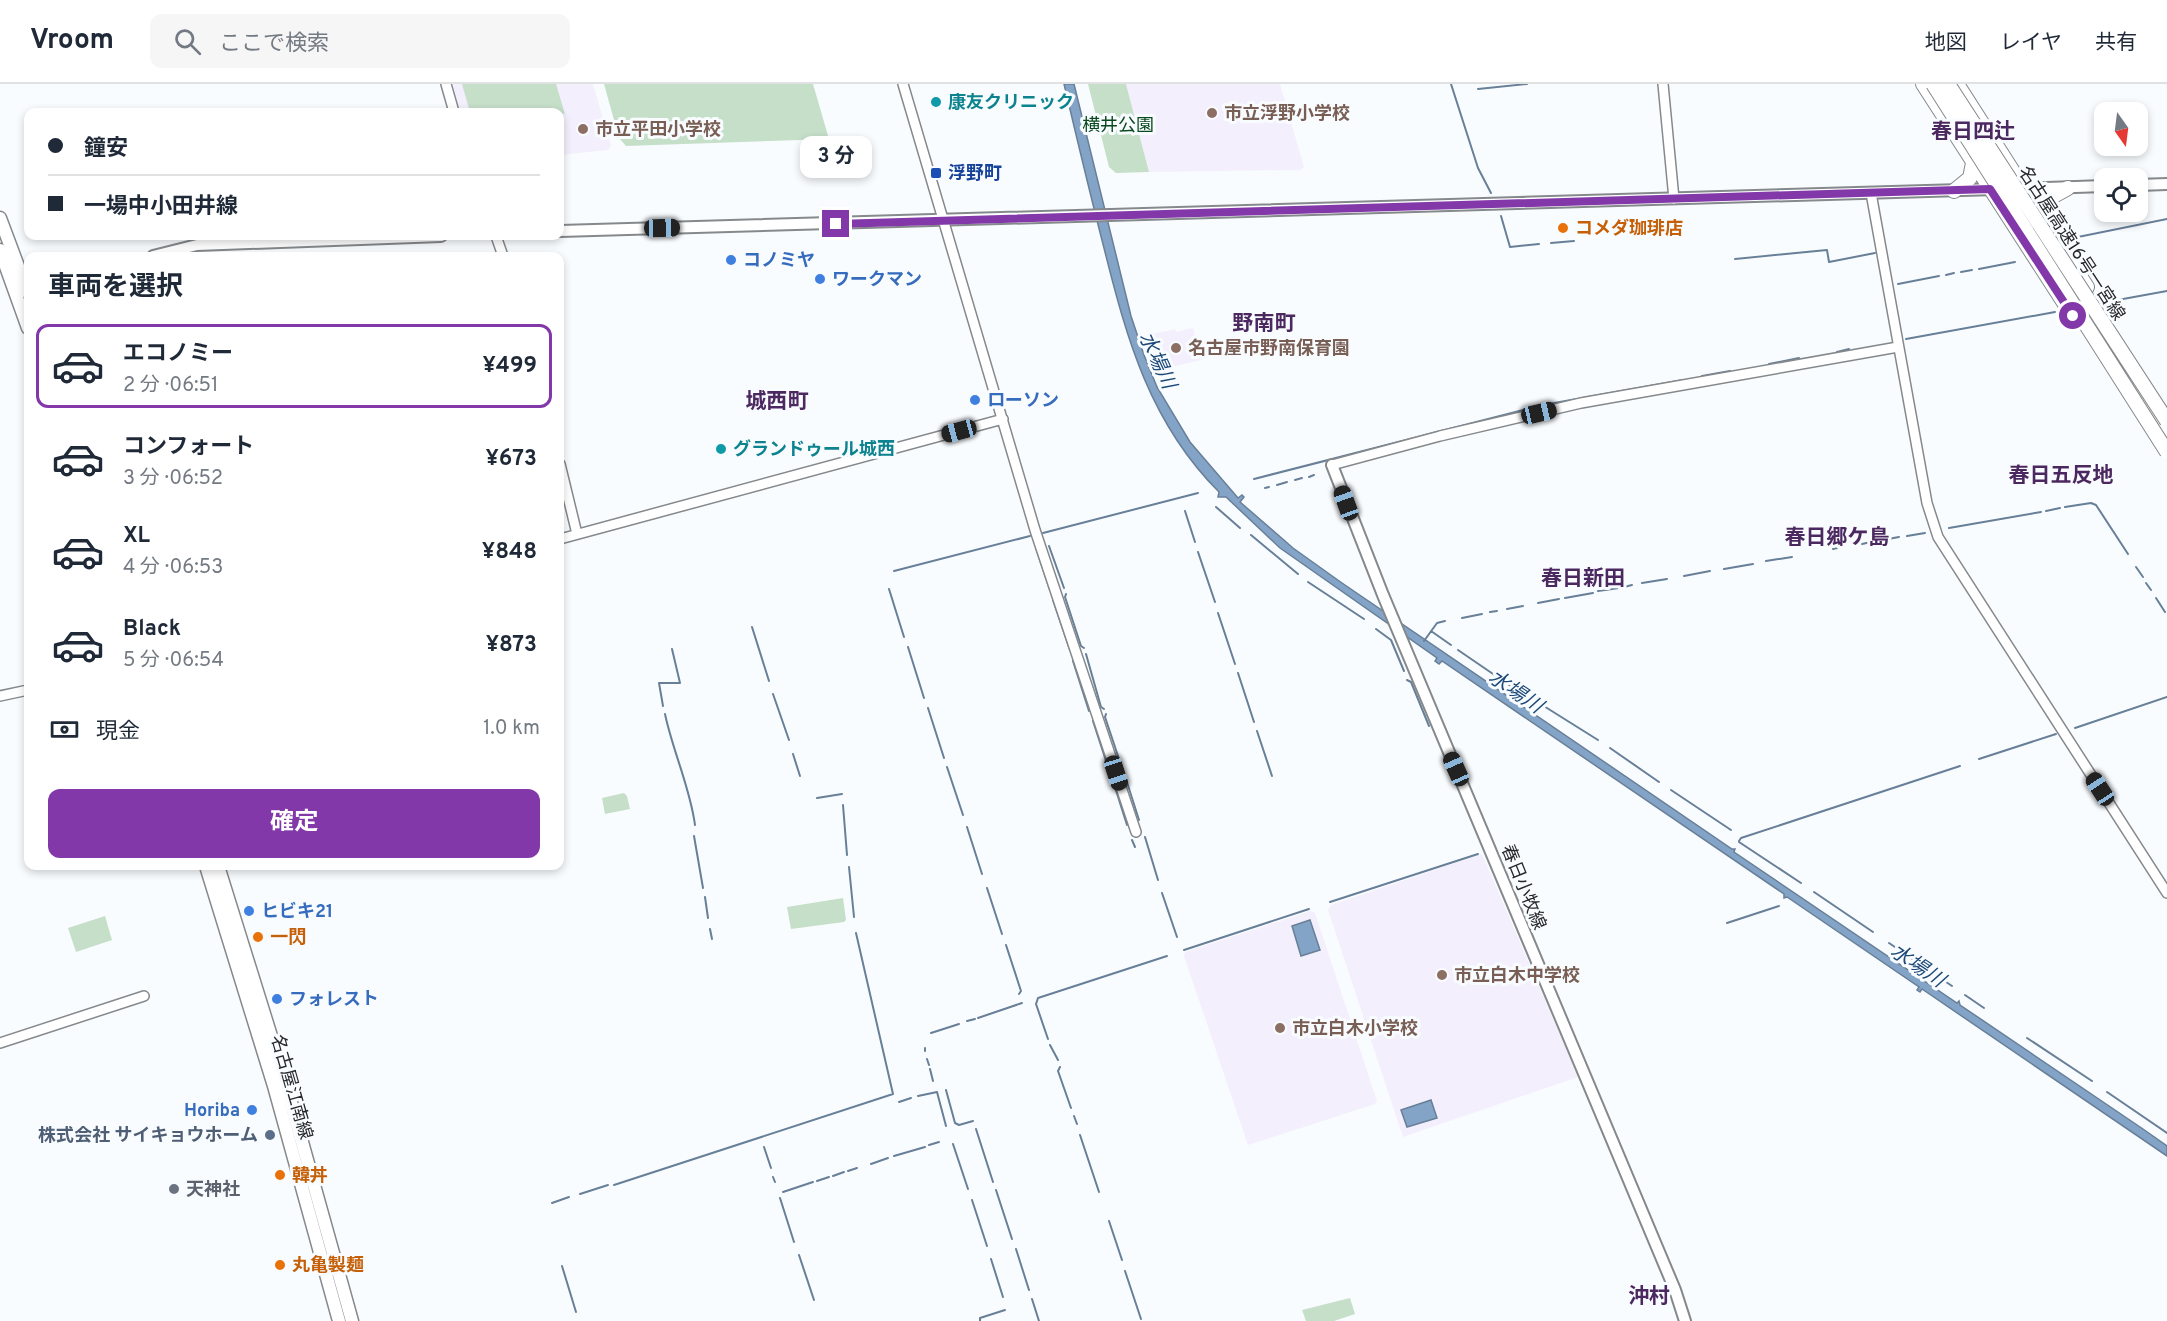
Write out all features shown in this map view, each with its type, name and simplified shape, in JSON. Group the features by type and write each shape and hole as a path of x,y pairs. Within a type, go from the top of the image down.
{"highway":[{"path":"1923,84 2167,459"},
{"name":"名古屋高速16号一宮線","path":"1932,84 2167,452"},
{"name":"名古屋高速16号一宮線","path":"1948,84 2167,421"},
{"path":"1957,84 2167,412"},
{"path":"1954,191 1970,178 1973,163"},
{"path":"2041,212 2048,199 2068,188"},
{"path":"2125,347 2137,388 2167,435"}],"main road":[{"path":"2148,185 2167,184"},
{"path":"564,231 2094,187"},
{"path":"0,218 24,289"},
{"path":"169,252 197,245 333,240"},
{"path":"0,250 24,290"},
{"name":"春日小牧線","path":"1332,465 1402,642 1675,1290 1685,1321"},
{"name":"名古屋江南線","path":"207,870 274,1086 339,1321"},
{"name":"名古屋江南線","path":"219,870 285,1081 352,1321"}],"street":[{"path":"446,84 453,108"},
{"path":"903,84 1035,530 1136,832"},
{"path":"1663,84 1674,199"},
{"path":"1871,194 1927,503 1938,537 2167,893"},
{"path":"1332,465 1440,436 1581,404 1898,347"},
{"path":"564,538 1004,419"},
{"path":"564,480 577,534"},
{"path":"0,696 24,691"},
{"path":"0,1042 144,996"}],"shaded area":[{"name":"市立平田小学校","path":"453,84 593,84 611,146 608,150 564,155 564,108 459,108"},
{"name":"市立浮野小学校","path":"1126,84 1280,84 1304,167 1300,170 1149,172"},
{"name":"名古屋市野南保育園","path":"1193,328 1201,360 1163,369 1149,335 1175,329 1176,332"},
{"name":"市立白木中学校","path":"1482,854 1578,1077 1403,1137 1328,910 1331,905"},
{"name":"市立白木小学校","path":"1311,911 1315,913 1377,1101 1375,1104 1248,1145 1184,956 1185,952"}],"green space":[{"path":"462,84 556,84 563,108 469,108"},
{"path":"604,84 813,84 829,139 626,146 619,138"},
{"name":"横井公園","path":"1088,84 1126,84 1149,172 1116,173 1109,167"},
{"path":"624,793 630,809 605,814 602,798"},
{"path":"843,898 846,920 844,922 791,929 787,907"},
{"path":"105,916 112,940 76,952 68,928"},
{"path":"1350,1298 1355,1314 1334,1321 1306,1321 1302,1310"}],"water":[{"path":"1064,84 1074,84 1131,316 1157,387 1190,442 1238,498 1242,495 1244,497 1240,502 1293,548 1342,583 1735,849 1734,852 1957,1003 1959,1001 1960,1005 2143,1129 2167,1146 2167,1156 1922,989 1920,992 1917,990 1919,987 1787,897 1784,898 1784,894 1442,661 1439,664 1435,661 1437,658 1280,548 1226,497 1218,497 1219,492 1175,438 1158,409 1132,347 1113,282"},
{"path":"1310,920 1320,950 1301,956 1292,926"},
{"path":"1431,1100 1437,1118 1407,1127 1401,1110"}],"waterway":[{"path":"1451,84 1478,168 1491,193"},
{"path":"1478,89 1527,84"},
{"path":"1501,216 1510,247 1539,244"},
{"path":"2073,238 2167,219"},
{"path":"1551,243 1574,241"},
{"path":"1735,259 1827,250 1829,262 1875,253"},
{"path":"1979,269 2015,262"},
{"path":"1961,272 1972,270"},
{"path":"1946,275 1954,273"},
{"path":"1898,284 1939,276"},
{"path":"2112,301 2167,291"},
{"path":"1906,339 2055,312"},
{"path":"1837,352 1849,349"},
{"path":"1769,364 1799,358"},
{"path":"1702,376 1730,371"},
{"path":"1254,479 1543,405 1683,380"},
{"path":"1309,477 1314,475"},
{"path":"1295,480 1302,478"},
{"path":"1277,485 1287,482"},
{"path":"1265,488 1269,487"},
{"path":"1043,533 1198,493"},
{"path":"2065,507 2091,503 2096,505 2128,554"},
{"path":"1216,507 1240,528"},
{"path":"2046,511 2060,508"},
{"path":"1185,511 1195,542"},
{"path":"1949,528 2041,512"},
{"path":"1907,536 1925,533"},
{"path":"1251,535 1298,574"},
{"path":"894,571 1030,536"},
{"path":"1888,539 1899,537"},
{"path":"1862,544 1871,542"},
{"path":"1049,546 1064,588"},
{"path":"1036,548 1050,590"},
{"path":"1833,549 1837,548"},
{"path":"1198,552 1215,602"},
{"path":"1766,561 1792,557"},
{"path":"1724,569 1753,564"},
{"path":"2136,567 2143,577"},
{"path":"1684,576 1710,571"},
{"path":"1642,583 1667,579"},
{"path":"1308,582 1364,619"},
{"path":"2146,583 2151,590"},
{"path":"1624,587 1632,585"},
{"path":"1598,591 1619,588"},
{"path":"889,589 904,637"},
{"path":"1565,598 1593,593"},
{"path":"1066,594 1081,646 1084,648"},
{"path":"2156,598 2165,612"},
{"path":"1538,603 1559,599"},
{"path":"1053,600 1070,650"},
{"path":"1507,609 1523,606"},
{"path":"1490,612 1497,611"},
{"path":"1218,613 1235,664"},
{"path":"1462,618 1482,614"},
{"path":"1424,641 1437,623 1445,621"},
{"path":"752,627 769,681"},
{"path":"1376,629 1391,640 1404,671"},
{"path":"1431,631 1451,645"},
{"path":"908,647 924,698"},
{"path":"663,706 659,683 680,683 672,649"},
{"name":"水場川","path":"1458,650 1515,689"},
{"path":"1086,654 1101,707 1104,709"},
{"path":"1073,661 1089,711"},
{"path":"1238,673 1254,722"},
{"path":"1407,680 1411,682 1429,726"},
{"path":"773,694 789,740"},
{"path":"2075,728 2167,697"},
{"name":"水場川","path":"1531,698 1598,740"},
{"path":"928,708 944,758"},
{"path":"665,714 695,825"},
{"path":"1106,714 1105,717 1121,765"},
{"path":"1093,721 1109,770"},
{"path":"1257,731 1272,776"},
{"path":"1979,759 2056,734"},
{"path":"1610,748 1659,782"},
{"path":"793,754 800,776"},
{"path":"1739,841 1741,838 1960,766"},
{"path":"947,767 963,815"},
{"path":"1125,776 1139,820"},
{"path":"1113,781 1127,825"},
{"path":"1671,790 1731,830"},
{"path":"817,798 842,794"},
{"path":"843,805 847,855"},
{"path":"967,827 982,874"},
{"path":"694,836 703,888"},
{"path":"1145,837 1158,880"},
{"path":"1132,840 1135,847"},
{"path":"1739,842 1801,883"},
{"path":"1330,902 1478,854"},
{"path":"849,867 854,917"},
{"path":"987,888 1002,934"},
{"path":"1814,892 1873,932"},
{"path":"1162,893 1177,937"},
{"path":"705,897 708,918"},
{"path":"1727,923 1779,906"},
{"path":"1184,950 1309,909"},
{"path":"710,929 712,939"},
{"path":"614,1185 893,1094 856,933"},
{"name":"水場川","path":"1889,943 1952,986"},
{"path":"1006,945 1021,991 1019,994"},
{"path":"1048,1039 1036,1004 1038,998 1167,956"},
{"path":"1965,995 1984,1008"},
{"path":"978,1018 1022,1003"},
{"path":"967,1021 975,1019"},
{"path":"931,1033 959,1024"},
{"path":"2027,1038 2092,1081"},
{"path":"1050,1045 1058,1060"},
{"path":"927,1059 929,1065"},
{"path":"1060,1067 1058,1071 1071,1108"},
{"path":"930,1069 933,1081"},
{"path":"946,1090 955,1123 959,1125 973,1121"},
{"path":"918,1096 937,1092 946,1126"},
{"path":"2107,1092 2167,1133"},
{"path":"899,1102 911,1098"},
{"path":"1074,1116 1077,1124"},
{"path":"976,1129 993,1182"},
{"path":"1080,1135 1099,1192"},
{"path":"929,1145 939,1142"},
{"path":"953,1144 968,1189"},
{"path":"764,1147 771,1168"},
{"path":"894,1156 925,1147"},
{"path":"871,1164 888,1158"},
{"path":"848,1171 857,1168"},
{"path":"833,1176 844,1172"},
{"path":"773,1177 775,1182"},
{"path":"817,1181 829,1177"},
{"path":"783,1192 813,1182"},
{"path":"580,1194 608,1185"},
{"path":"996,1190 1012,1239"},
{"path":"552,1203 569,1197"},
{"path":"780,1198 794,1242"},
{"path":"972,1200 987,1246"},
{"path":"1109,1221 1122,1260"},
{"path":"1016,1249 1029,1290"},
{"path":"799,1255 814,1300"},
{"path":"991,1259 1003,1297"},
{"path":"562,1266 576,1312"},
{"path":"1125,1271 1141,1319"},
{"path":"1032,1299 1039,1321"},
{"path":"980,1321 980,1318 1005,1310"}],"place":[{"name":"康友クリニック","path":"936,102"},
{"name":"市立浮野小学校","path":"1212,113"},
{"name":"市立平田小学校","path":"583,129"},
{"name":"浮野町","path":"936,173"},
{"name":"コメダ珈琲店","path":"1563,228"},
{"name":"コノミヤ","path":"731,260"},
{"name":"ワークマン","path":"820,279"},
{"name":"名古屋市野南保育園","path":"1176,348"},
{"name":"ローソン","path":"975,400"},
{"name":"グランドゥール城西","path":"721,449"},
{"name":"ヒビキ21","path":"249,911"},
{"name":"一閃","path":"258,937"},
{"name":"市立白木中学校","path":"1442,975"},
{"name":"フォレスト","path":"277,999"},
{"name":"市立白木小学校","path":"1280,1028"},
{"name":"Horiba","path":"252,1110"},
{"name":"株式会社 サイキョウホーム","path":"270,1135"},
{"name":"韓丼","path":"280,1175"},
{"name":"天神社","path":"174,1189"},
{"name":"丸亀製麺","path":"280,1265"}],"district":[{"name":"春日四辻","path":"1973,131"},
{"name":"野南町","path":"1264,323"},
{"name":"城西町","path":"777,401"},
{"name":"春日五反地","path":"2061,475"},
{"name":"春日郷ケ島","path":"1837,537"},
{"name":"春日新田","path":"1583,578"},
{"name":"沖村","path":"1649,1296"}],"route":[{"path":"836,224 1990,189 2073,316"}]}
